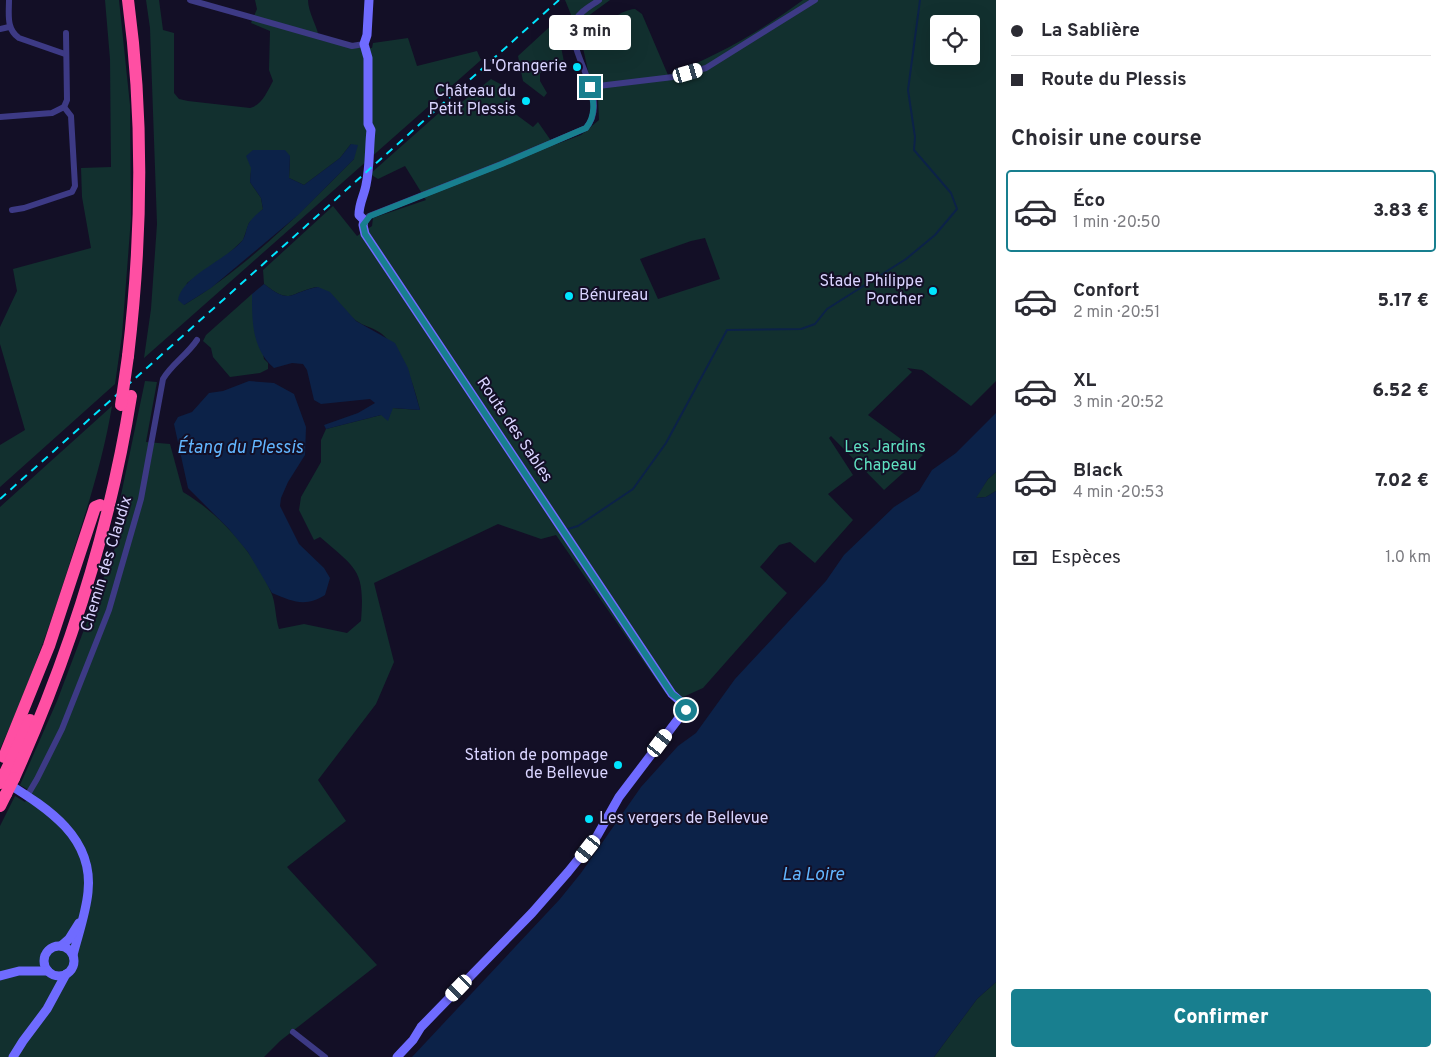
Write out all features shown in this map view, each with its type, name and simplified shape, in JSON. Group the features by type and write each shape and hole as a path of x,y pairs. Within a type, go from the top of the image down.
{"highway":[{"path":"4,779 50,694 85,592 115,480 131,396 139,189 137,88 128,0"},
{"path":"0,806 4,779 26,731 60,644 81,578 100,505 132,356 144,279 148,191 146,98 137,0"}],"street":[{"path":"9,0 10,26 14,34 19,38 65,54"},
{"path":"190,0 352,46 364,44"},
{"name":"Route des Sables","path":"369,0 368,35 364,44 368,58 368,124 371,130 367,179 364,195 359,206 359,215 364,220 365,234 679,707 672,725 619,797 597,836 568,872 532,914 421,1027 413,1040 397,1057"},
{"path":"364,220 378,212 455,183 580,131 590,122 593,112 590,87 574,31 580,14 599,0"},
{"path":"590,87 673,77 706,68 815,0"},
{"path":"0,29 10,26"},
{"path":"0,117 52,113 64,107 67,96 66,33"},
{"path":"12,210 24,208 72,192 75,186 71,116 64,107"},
{"name":"Chemin des Claudix","path":"27,796 38,779 62,729 109,610 141,499 163,379 170,367 190,351 197,340"},
{"path":"4,779 60,820 72,833 82,850 87,871 88,892 73,955 73,968 66,974 13,1057"},
{"path":"0,976 19,971 45,958 49,950 61,946 69,939 81,919"},
{"path":"61,946 67,948 73,955"},
{"path":"45,958 50,972 54,995"},
{"path":"19,971 66,974"},
{"path":"294,1032 326,1057"}],"green space":[{"path":"105,0 119,0 130,105 131,218 122,335 115,384 0,487 0,445 25,430 0,344 0,327 17,291 13,269 91,248 82,197 81,168 111,167 110,59"},
{"path":"146,0 159,0 163,30 174,33 174,93 179,99 250,108 261,101 273,81 269,70 270,31 251,23 257,9 255,0 308,0 309,9 320,40 354,48 372,48 373,43 408,38 417,66 477,51 481,60 144,358 151,309 157,224 150,28","holes":["351,144 354,159 252,256 208,290 184,305 187,283 225,257 243,240 249,223 263,209 261,198 250,182 253,150 290,156 289,178 304,185 340,158"]},
{"name":"Les Jardins Chapeau","path":"565,0 610,0 584,19 583,22 593,28 629,10 635,9 642,14 668,75 704,60 738,42 803,0 996,0 996,381 971,406 922,370 907,368 912,372 868,415 923,455 884,490 831,436 829,438 853,475 828,494 853,520 815,563 790,542 779,545 760,567 787,593 703,688 683,697 666,694 556,535 541,539 498,524 374,583 394,662 376,704 318,780 346,821 287,867 377,965 280,1041 264,1057 0,1057 0,826 15,796 25,802 32,792 20,785 57,701 119,537 117,514 145,381 157,382 146,442 170,444 183,492 210,511 223,523 255,563 271,592 279,629 304,624 347,633 361,621 360,580 343,556 320,537 314,540 299,510 301,497 321,462 321,440 326,429 381,415 392,408 420,410 402,359 382,334 355,320 333,297 317,287 290,296 273,291 264,284 263,270 333,206 357,236 372,226 373,218 426,200 405,166 378,179 370,174 449,104 453,109 491,79 515,92 506,107 533,127 538,122 554,145 581,135 599,120 598,96 591,84 581,39","holes":["705,238 720,279 658,299 640,259"]},
{"path":"556,21 564,62 550,66 540,73 540,81 547,93 544,97 523,81 518,56"},
{"path":"252,294 264,359 268,363 268,369 260,373 230,377 213,357 211,348 203,341 206,335"},
{"path":"112,406 96,477 59,598 41,649 0,749 0,507"},
{"path":"996,472 996,491 986,497 975,498 988,479"},
{"path":"996,982 996,1057 934,1057 977,999"}],"water":[{"path":"351,144 358,145 354,159 298,215 211,288 184,305 178,300 181,291 187,283 242,241 249,223 263,209 261,198 250,182 251,168 246,156 253,150 285,150 290,156 289,178 304,185 340,158"},
{"path":"264,284 273,291 286,296 318,287 330,292 356,321 395,343 408,368 420,410 393,408 388,421 381,415 326,429 324,425 358,413 375,403 370,399 321,404 314,400 307,370 303,364 292,363 274,368 267,361 257,344 252,315 252,294"},
{"name":"Étang du Plessis","path":"249,381 274,383 294,394 306,427 305,455 288,482 281,498 280,506 299,544 324,568 330,578 325,595 318,599 298,602 272,593 248,552 228,528 188,488 174,424 178,417 192,412 209,393 223,391"},
{"name":"La Loire","path":"996,413 996,472 988,479 976,498 986,497 996,491 996,982 977,999 934,1057 412,1057 560,899 581,873 641,787 678,746 696,733 735,679 826,581 844,555 894,507 919,491 932,470 956,453"}],"waterway":[{"path":"568,529 578,526 633,489 666,443 727,330 801,329 815,324 827,309 906,259 935,235 957,209 951,193 914,150 915,137 908,90 920,0"}],"railway":[{"path":"0,499 559,0"}],"place":[{"name":"L'Orangerie","path":"577,67"},
{"name":"Château du Petit Plessis","path":"526,101"},
{"name":"Stade Philippe Porcher","path":"933,291"},
{"name":"Bénureau","path":"569,296"},
{"name":"Station de pompage de Bellevue","path":"618,765"},
{"name":"Les vergers de Bellevue","path":"589,819"}],"route":[{"path":"590,87 593,99 593,112 586,128 502,164 462,178 455,183 370,216 364,220 363,225 365,234 672,694 686,704 686,710"}]}
